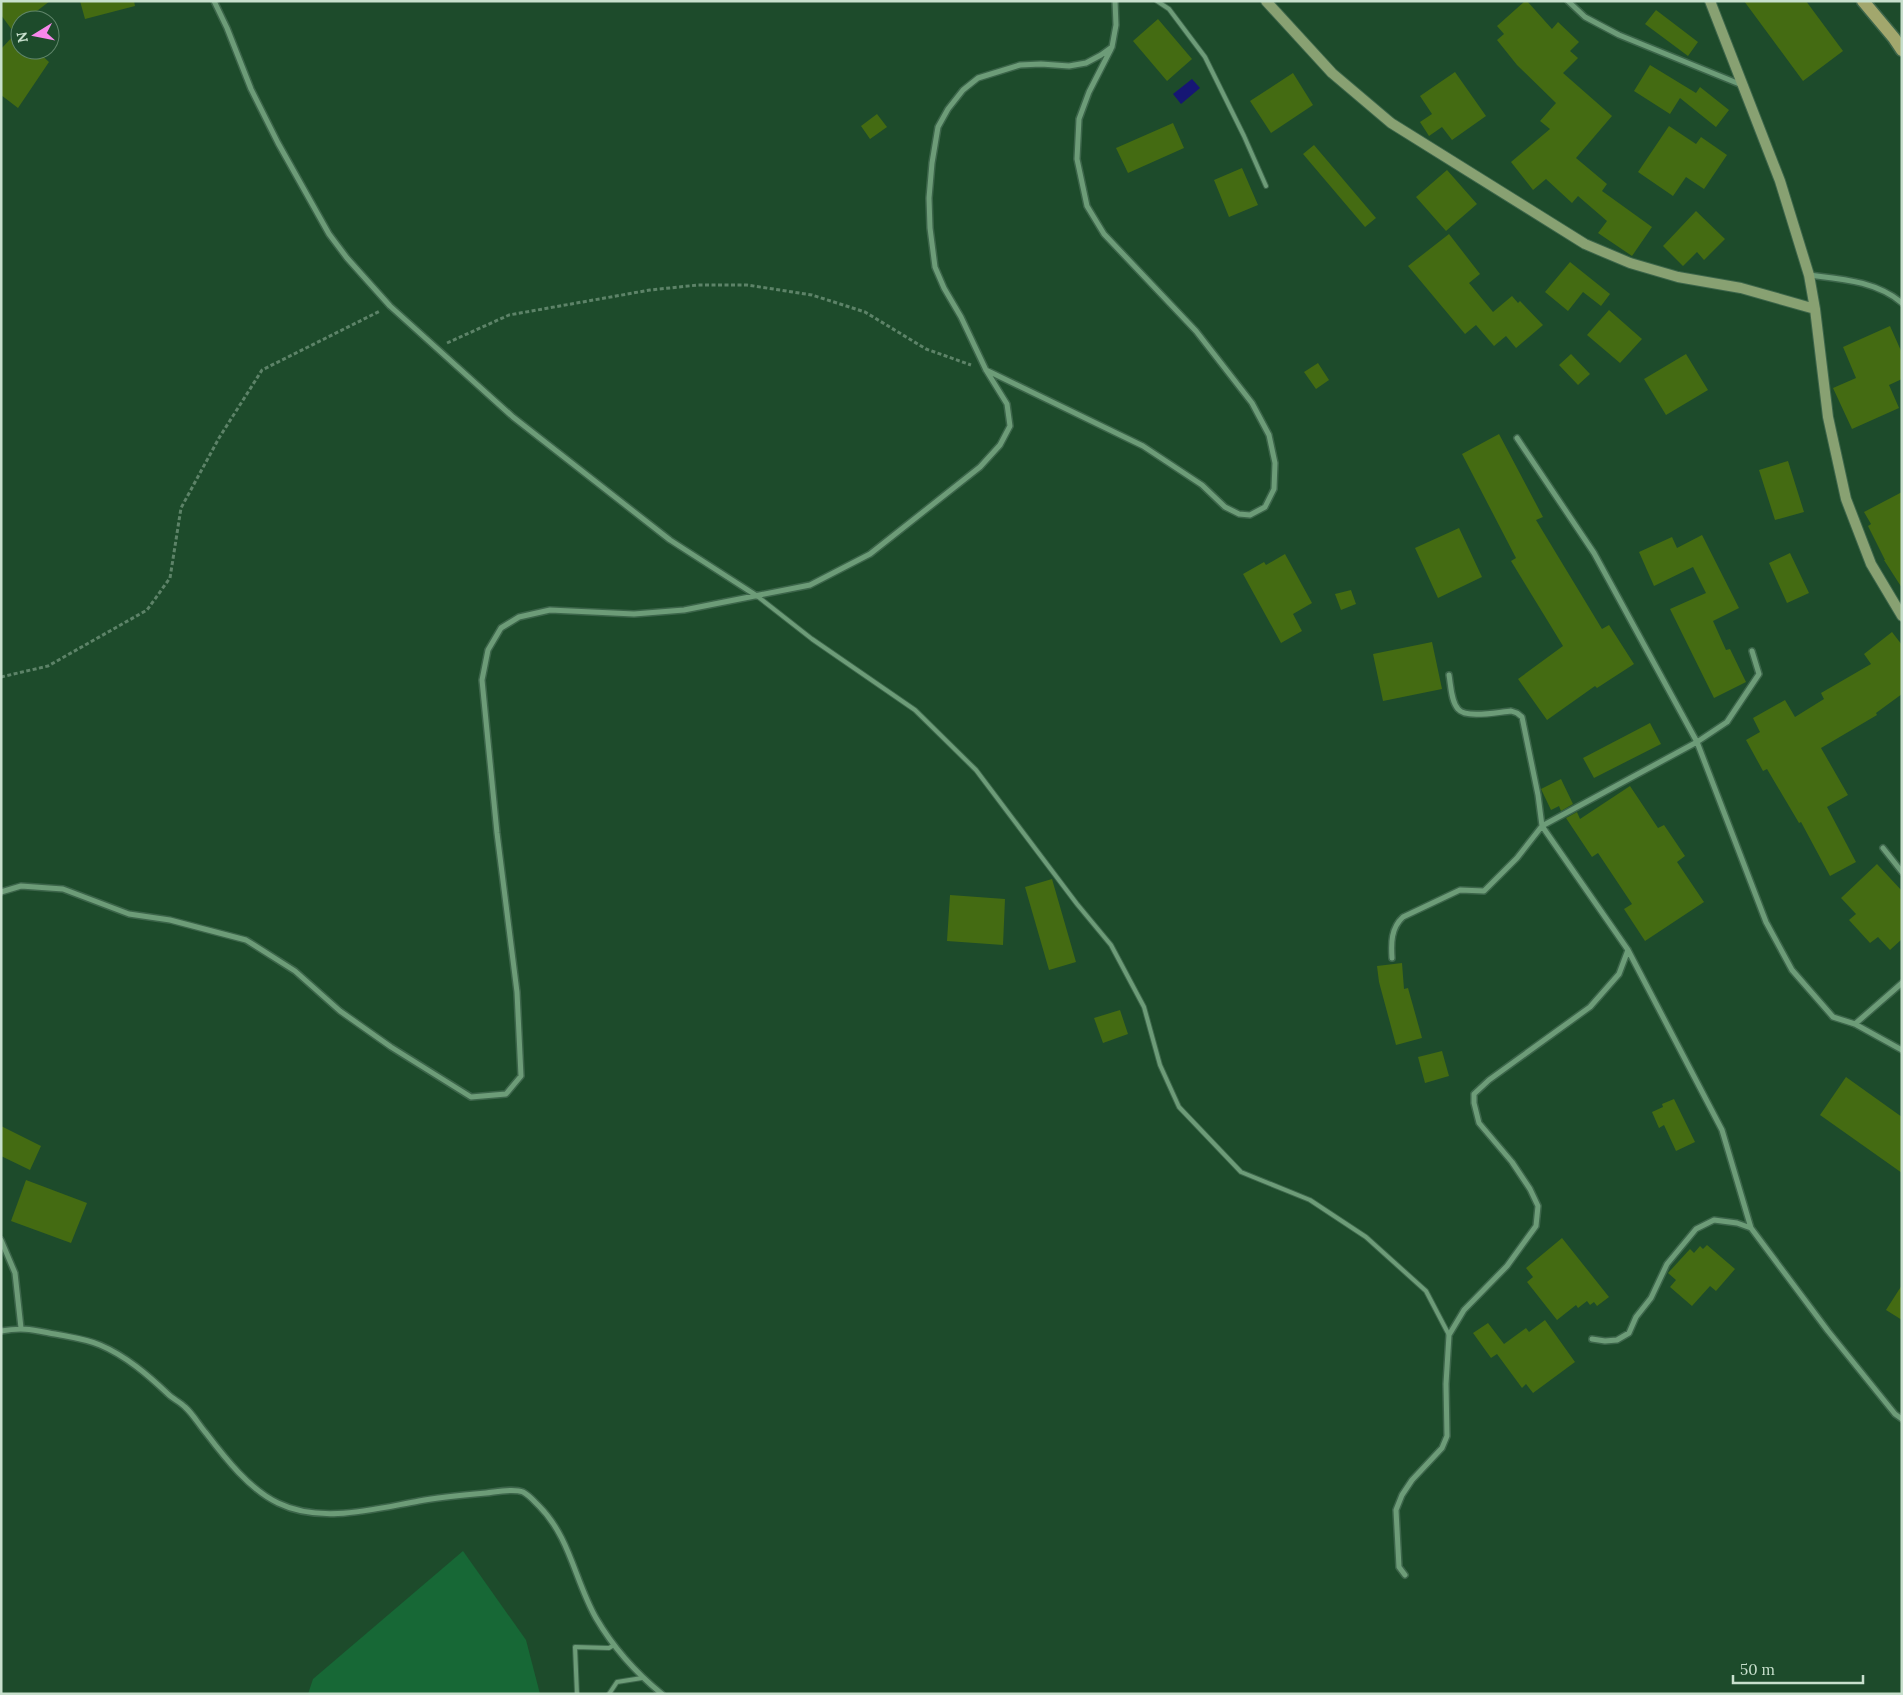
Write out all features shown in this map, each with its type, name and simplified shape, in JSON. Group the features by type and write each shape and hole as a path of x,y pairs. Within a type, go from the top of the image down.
{"main road":[{"path":"1266,1 1332,73 1391,123 1585,244 1630,263 1670,275 1741,288 1815,309"},
{"path":"1710,1 1780,181 1809,276 1815,309 1828,417 1846,499 1871,564 1902,616"},
{"path":"1863,1 1902,50"}],"street":[{"path":"214,1 251,88 278,143 329,234 347,258 390,306 513,417 670,540 757,596"},
{"path":"986,370 1143,446 1202,486 1225,507 1239,514 1250,515 1265,507 1274,489 1275,463 1269,435 1252,403 1196,331 1104,234 1087,206 1077,159 1079,119 1112,47 1116,25 1115,1"},
{"path":"1568,1 1585,17 1619,35 1744,86"},
{"path":"1,892 21,886 63,889 129,914 170,920 246,940 295,970 340,1011 384,1042 471,1097 506,1094 521,1076 518,992 497,833 482,680 488,650 501,628 519,617 550,610 634,614 684,610 810,585 870,554 980,467 1000,445 1010,426 1007,404 986,370 935,267 930,228 929,198 938,127 948,109 963,90 978,78 1020,65 1069,66 1086,63 1112,47"},
{"path":"1809,276 1853,280 1891,294 1902,303"},
{"path":"1518,438 1594,553 1696,742 1766,922 1792,970 1832,1017 1855,1024 1902,1050"},
{"path":"1392,958 1392,934 1396,924 1402,917 1460,890 1484,890 1517,858 1542,826 1696,742 1727,722 1758,674 1752,650"},
{"path":"1449,675 1452,697 1457,708 1462,713 1472,715 1511,711 1517,712 1522,717 1538,795 1542,826 1628,950 1722,1130 1751,1228 1828,1331 1902,1419"},
{"path":"1883,848 1902,872"},
{"path":"1405,1574 1399,1567 1396,1510 1402,1495 1412,1480 1442,1448 1447,1436 1446,1384 1449,1334 1464,1310 1507,1266 1536,1226 1538,1206 1530,1189 1512,1162 1479,1123 1474,1094 1489,1080 1590,1006 1619,974 1628,950"},
{"path":"1855,1024 1902,983"},
{"path":"1592,1339 1605,1342 1617,1340 1629,1333 1636,1318 1651,1298 1667,1264 1696,1229 1714,1220 1737,1223 1751,1228"},
{"path":"1,1240 15,1274 21,1328"},
{"path":"1,1331 21,1328 77,1338 100,1344 118,1354 153,1378 170,1396 185,1407 250,1485 277,1503 296,1510 318,1513 355,1512 475,1494 522,1491 546,1512 556,1526 596,1618 614,1645 642,1678 662,1694"}],"lane":[{"path":"1157,1 1168,9 1205,57 1266,186"},
{"path":"757,596 812,639 915,710 976,770 1111,946 1144,1007 1160,1065 1179,1107 1241,1172 1310,1200 1366,1237 1426,1291 1449,1334"},
{"path":"577,1694 575,1647 609,1648 614,1645"},
{"path":"609,1694 617,1682 642,1678"}],"path":[{"path":"436,348 508,316 650,290 698,285 747,285 812,295 865,312 926,349 986,370"},
{"path":"1,677 48,666 147,610 170,578 181,508 218,438 262,370 390,306"}],"green space":[{"path":"463,1551 526,1640 540,1694 308,1694 313,1679"}],"shaded area":[{"path":"1192,79 1200,88 1181,104 1173,94"}],"building":[{"path":"1,1 50,1 38,10 10,10 10,27 1,15"},
{"path":"80,1 134,1 135,6 85,19"},
{"path":"1525,1 1552,29 1558,22 1579,42 1570,51 1578,58 1563,73 1612,116 1576,158 1607,184 1602,191 1652,227 1632,256 1598,233 1607,221 1578,196 1572,203 1546,179 1533,190 1511,162 1550,129 1540,121 1556,103 1517,65 1497,40 1504,34 1497,26"},
{"path":"1744,1 1806,1 1843,51 1803,81"},
{"path":"1656,10 1698,42 1688,56 1645,24"},
{"path":"1158,19 1192,59 1167,81 1133,41"},
{"path":"10,39 10,60 47,60 49,62 18,108 1,95 1,49"},
{"path":"1650,65 1696,93 1700,87 1729,110 1716,127 1680,98 1670,114 1634,91"},
{"path":"1455,72 1486,116 1452,140 1442,127 1429,136 1420,122 1432,114 1420,96"},
{"path":"1293,73 1313,105 1271,133 1250,101"},
{"path":"877,114 887,127 870,139 861,126"},
{"path":"1173,123 1184,148 1128,173 1116,148"},
{"path":"1669,126 1696,144 1701,137 1727,155 1704,189 1686,177 1673,196 1638,172"},
{"path":"1314,145 1376,218 1365,227 1303,154"},
{"path":"1242,168 1258,205 1229,217 1214,180"},
{"path":"1447,170 1477,204 1446,231 1416,197"},
{"path":"1696,211 1725,239 1704,260 1697,252 1683,266 1663,246"},
{"path":"1449,234 1480,274 1469,283 1493,312 1512,296 1518,303 1520,301 1543,325 1516,348 1506,336 1494,346 1476,325 1465,334 1408,266"},
{"path":"1570,262 1610,294 1601,306 1583,292 1568,311 1545,292"},
{"path":"1609,310 1642,339 1620,363 1587,335"},
{"path":"1890,326 1902,353 1902,379 1889,385 1899,408 1852,429 1833,388 1856,378 1843,347"},
{"path":"1571,354 1590,374 1578,385 1559,365"},
{"path":"1686,354 1708,390 1666,415 1644,379"},
{"path":"1318,363 1329,380 1316,389 1304,372"},
{"path":"1499,434 1543,517 1536,520 1602,629 1609,625 1634,664 1597,688 1595,686 1547,720 1518,679 1563,646 1511,561 1516,558 1462,454"},
{"path":"1788,461 1804,512 1775,520 1759,470"},
{"path":"1902,492 1902,588 1884,560 1868,526 1871,524 1864,512"},
{"path":"1459,528 1482,577 1438,598 1415,548"},
{"path":"1702,535 1739,608 1713,621 1726,650 1730,649 1746,682 1714,698 1670,609 1706,593 1693,567 1654,586 1639,552 1672,537 1677,548"},
{"path":"1790,553 1809,593 1787,603 1769,563"},
{"path":"1285,554 1312,603 1293,614 1302,631 1281,643 1243,574 1264,562 1266,565"},
{"path":"1351,590 1356,604 1341,610 1335,594"},
{"path":"1892,632 1902,645 1902,694 1876,713 1877,715 1821,748 1848,795 1827,807 1856,862 1830,876 1801,822 1799,823 1767,769 1763,771 1746,740 1760,732 1753,718 1785,700 1795,717 1824,699 1821,693 1871,664 1864,654"},
{"path":"1432,642 1442,689 1383,701 1373,654"},
{"path":"1650,723 1661,744 1594,778 1583,758"},
{"path":"1561,779 1573,804 1561,811 1559,806 1551,810 1541,789"},
{"path":"1630,786 1658,828 1664,825 1685,856 1677,862 1704,902 1645,941 1624,909 1632,904 1598,853 1592,857 1566,818 1577,812 1580,819"},
{"path":"1877,864 1902,891 1902,939 1890,950 1878,937 1870,943 1849,920 1856,914 1841,898"},
{"path":"1052,879 1076,962 1049,970 1025,887"},
{"path":"950,895 1005,899 1003,945 947,941"},
{"path":"1402,963 1404,989 1408,988 1422,1038 1396,1045 1379,982 1377,966"},
{"path":"1120,1010 1128,1034 1103,1043 1094,1018"},
{"path":"1442,1051 1449,1076 1425,1083 1418,1057"},
{"path":"1846,1077 1902,1117 1902,1173 1820,1115"},
{"path":"1674,1099 1695,1142 1676,1151 1664,1125 1659,1128 1652,1112 1663,1107 1662,1104"},
{"path":"1,1126 41,1146 30,1170 1,1156"},
{"path":"26,1180 87,1203 71,1243 11,1221"},
{"path":"1562,1238 1609,1297 1597,1306 1594,1302 1590,1305 1587,1301 1578,1308 1576,1305 1557,1320 1527,1282 1533,1277 1526,1268"},
{"path":"1707,1245 1735,1269 1716,1291 1710,1286 1692,1306 1670,1287 1676,1280 1668,1273 1690,1249 1694,1253 1700,1246 1703,1249"},
{"path":"1902,1285 1902,1320 1886,1310"},
{"path":"1545,1320 1575,1362 1533,1393 1526,1384 1522,1388 1497,1354 1491,1358 1473,1333 1488,1323 1504,1344 1526,1328 1529,1332"}]}
